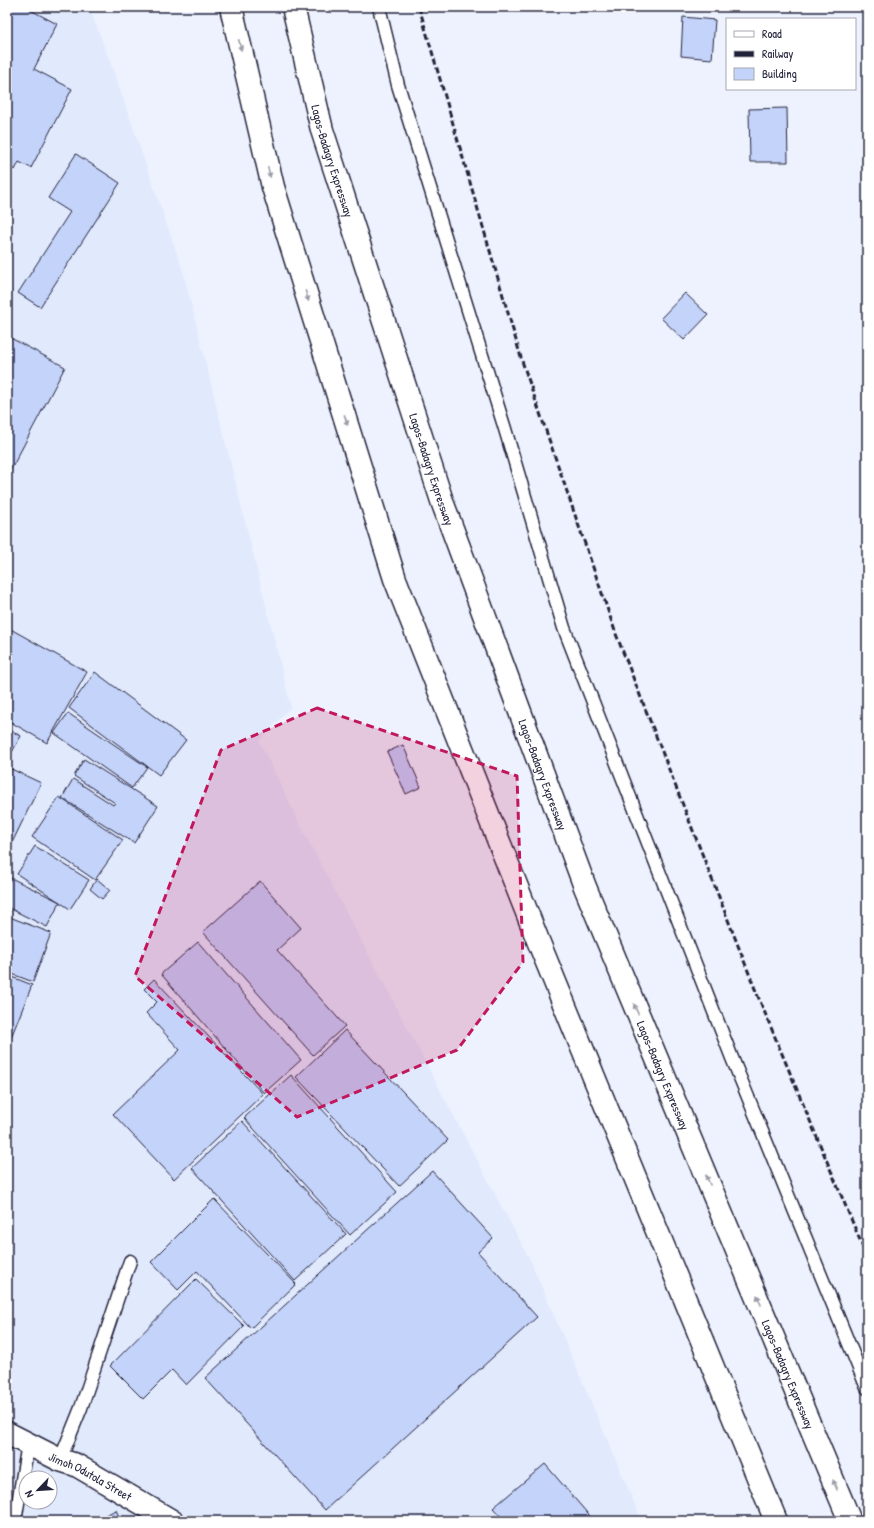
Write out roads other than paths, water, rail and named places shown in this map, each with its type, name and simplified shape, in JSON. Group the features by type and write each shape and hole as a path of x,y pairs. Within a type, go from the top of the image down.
{"main road":[{"path":"231,7 273,187 395,579 539,943 776,1521"},
{"name":"Lagos-Badagry Expressway","path":"293,7 322,130 443,504 586,887 850,1521"},
{"name":"Jimoh Odutola Street","path":"7,1433 60,1460 76,1465 172,1521"}],"lane":[{"path":"379,7 398,85 505,430 564,628 732,1058 867,1388"},
{"path":"60,1460 81,1408 130,1261"},
{"path":"15,1521 28,1444"}],"railway":[{"path":"419,7 522,361 616,634 757,994 867,1257"}]}
